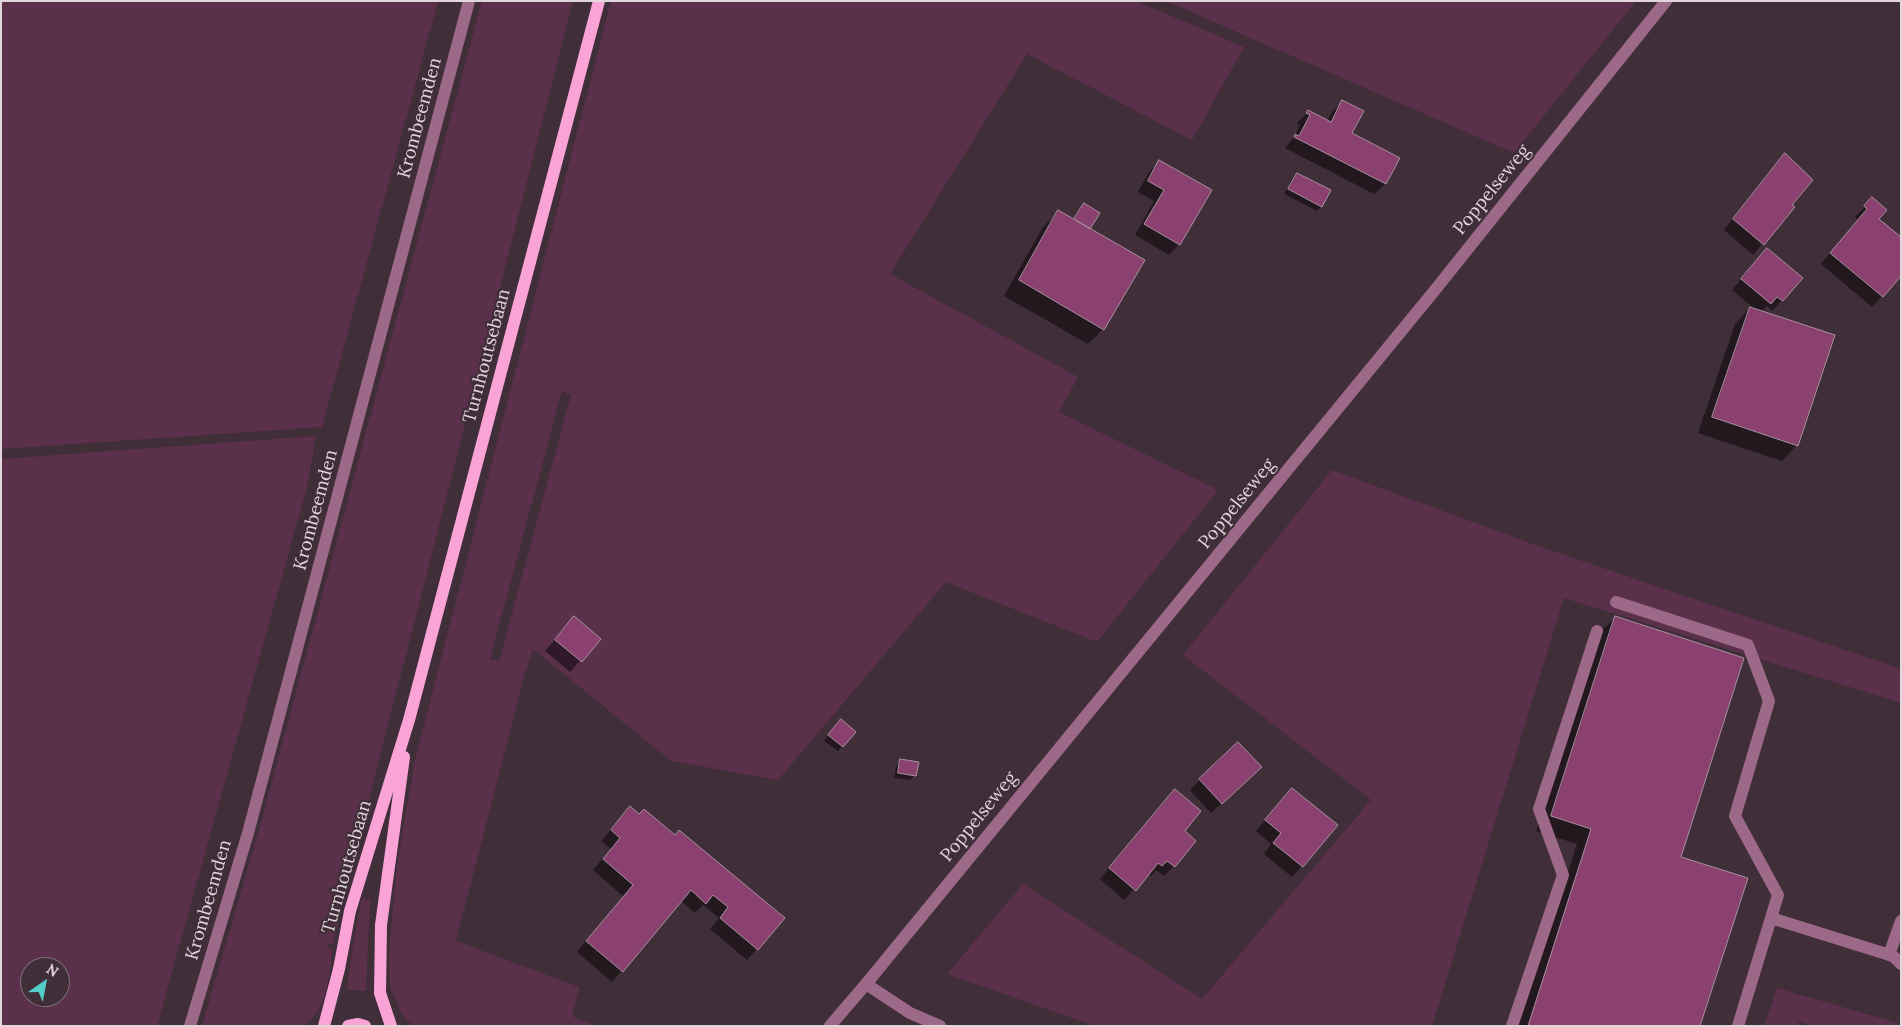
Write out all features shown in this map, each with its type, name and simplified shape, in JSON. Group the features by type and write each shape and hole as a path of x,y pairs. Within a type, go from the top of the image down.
{"main road":[{"name":"Turnhoutsebaan","path":"324,1026 339,969 350,911 409,720 599,1"},
{"name":"Turnhoutsebaan","path":"391,1026 380,993 382,925 409,720"},
{"path":"348,1026 358,1024 366,1026"}],"street":[{"name":"Krombeemden","path":"190,1026 255,804 469,1"},
{"name":"Poppelseweg","path":"830,1026 1429,298 1666,1"},
{"path":"1616,602 1748,645 1769,701 1735,816 1778,895 1738,1026"},
{"path":"1512,1026 1563,876 1539,809 1598,631"},
{"path":"1771,918 1890,955 1901,964"},
{"path":"1890,955 1901,921"},
{"path":"866,984 910,1013 940,1026"}],"shaded area":[{"path":"1,1 438,1 322,427 1,449"},
{"path":"482,1 573,1 333,944 328,944 328,948 333,949 326,991 318,1010 304,1026 202,1026 258,834"},
{"path":"611,1 1136,1 1244,47 1192,140 1027,54 890,274 1078,377 1059,412 1218,490 1097,642 946,582 778,780 671,761 533,649 525,673 456,941 579,987 572,1016 596,1026 413,1026 401,1013 390,986 389,953 397,865 415,760","holes":["562,391 571,395 499,661 490,659"]},
{"path":"1166,1 1636,1 1514,153"},
{"path":"316,436 307,487 157,1026 1,1026 1,459"},
{"path":"1332,470 1538,546 1901,669 1901,703 1564,598 1432,1026 1095,1026 947,974 1023,884 1202,999 1371,800 1183,655"},
{"path":"362,898 370,900 366,991 347,990 352,952"},
{"path":"1777,988 1901,1024 1901,1026 1813,1026 1799,1021 1798,1026 1764,1026"}],"building":[{"path":"1342,100 1364,111 1352,133 1400,158 1386,184 1294,137 1295,134 1299,136 1310,115 1306,113 1308,110 1331,122"},
{"path":"1785,153 1813,180 1792,205 1795,207 1764,245 1733,219"},
{"path":"1159,160 1212,190 1180,245 1144,224 1164,190 1148,181"},
{"path":"1297,173 1331,190 1322,207 1288,189"},
{"path":"1872,197 1887,210 1879,219 1901,237 1901,276 1883,297 1830,253 1867,209 1864,206"},
{"path":"1084,203 1100,213 1090,229 1074,219"},
{"path":"1058,210 1145,260 1104,330 1019,280"},
{"path":"1767,248 1803,278 1783,301 1777,297 1771,304 1741,279"},
{"path":"1750,307 1835,335 1798,446 1712,417"},
{"path":"574,616 601,639 582,662 555,640"},
{"path":"1615,616 1744,658 1681,857 1748,878 1700,1026 1528,1026 1591,829 1551,816"},
{"path":"841,719 856,732 843,747 828,735"},
{"path":"1238,742 1262,767 1222,804 1199,779"},
{"path":"900,759 919,762 916,776 898,773"},
{"path":"1292,788 1338,825 1303,867 1273,843 1281,833 1265,820"},
{"path":"1175,789 1201,811 1185,831 1196,841 1175,867 1167,861 1162,866 1158,863 1136,891 1109,868"},
{"path":"630,806 639,814 644,809 675,835 679,830 785,918 758,950 720,918 728,907 713,895 706,904 691,890 623,972 586,941 633,885 603,859 620,838 611,830"}]}
